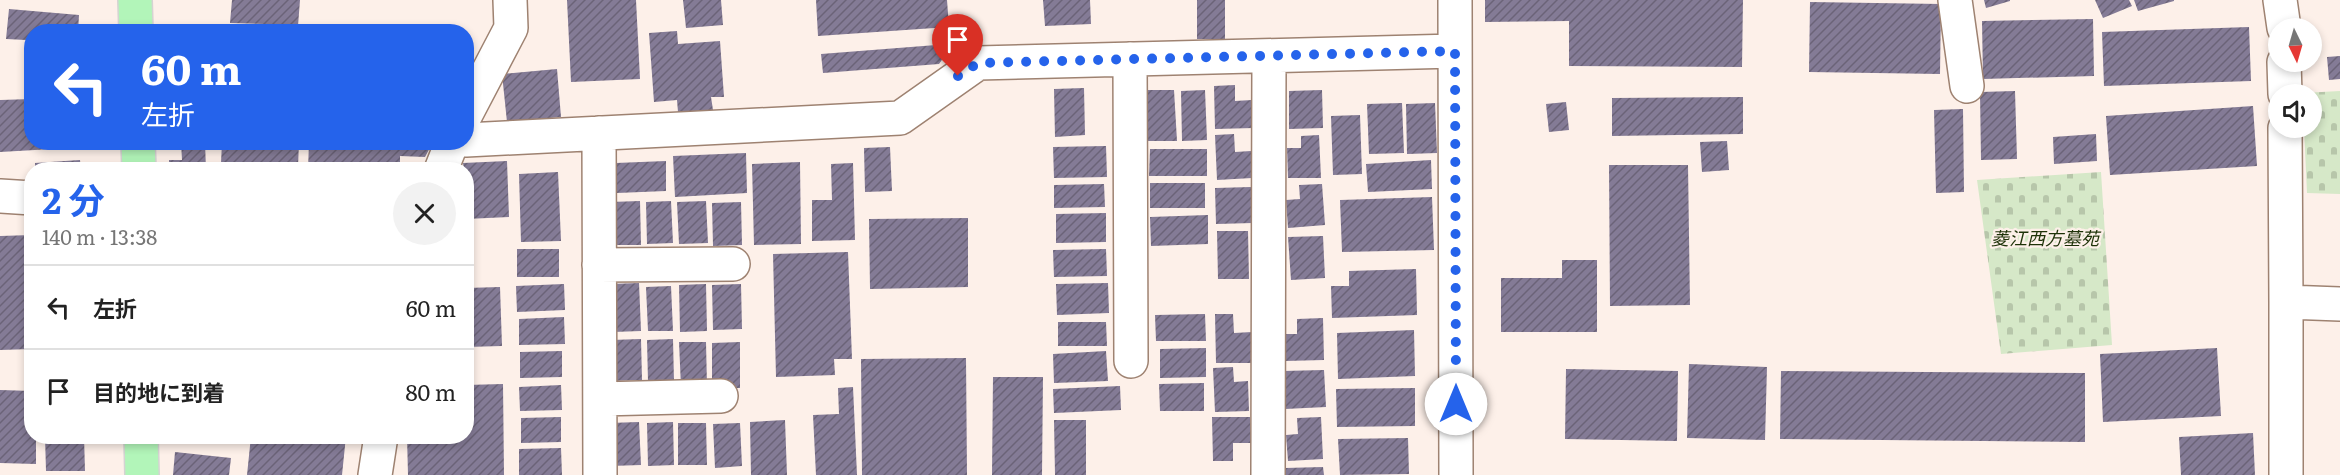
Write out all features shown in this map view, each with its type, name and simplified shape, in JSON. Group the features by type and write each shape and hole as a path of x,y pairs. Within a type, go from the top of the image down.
{"main road":[{"path":"135,0 136,24"},
{"path":"141,444 142,475"}],"street":[{"path":"474,99 511,28 510,0"},
{"path":"1455,0 1456,475"},
{"path":"1955,0 1967,87"},
{"path":"2280,0 2283,18"},
{"path":"474,140 900,118 978,63 1455,51"},
{"path":"1268,475 1269,56"},
{"path":"1130,58 1131,361"},
{"path":"599,133 600,475"},
{"path":"2285,138 2286,475"},
{"path":"0,196 24,198"},
{"path":"599,265 733,264"},
{"path":"2286,302 2340,304"},
{"path":"600,399 721,396"},
{"path":"375,475 380,444"}],"green space":[{"path":"2340,91 2340,194 2307,193 2304,138 2322,138 2322,92"},
{"name":"菱江西方墓苑","path":"2101,172 2112,345 2001,354 1977,180"}],"building":[{"path":"232,0 300,0 298,24 230,23"},
{"path":"567,0 636,0 640,79 571,82"},
{"path":"683,0 721,0 723,25 686,28"},
{"path":"816,0 947,0 949,27 818,36"},
{"path":"1043,0 1090,0 1091,24 1045,26"},
{"path":"1197,0 1225,0 1225,39 1197,39"},
{"path":"1485,0 1743,0 1742,67 1569,66 1569,21 1485,22"},
{"path":"1984,0 2010,0 2010,1 1986,8"},
{"path":"2095,0 2129,0 2132,6 2103,18"},
{"path":"2134,0 2174,0 2174,1 2138,11"},
{"path":"1810,2 1941,4 1940,74 1809,72"},
{"path":"9,9 79,15 78,24 24,24 24,40 6,39"},
{"path":"2093,19 2094,76 1983,79 1982,21"},
{"path":"2249,27 2251,81 2104,86 2102,32"},
{"path":"677,31 678,44 720,41 724,97 711,97 713,110 678,112 677,100 654,102 649,33"},
{"path":"949,44 949,50 939,64 823,73 821,54"},
{"path":"2340,56 2340,79 2329,80 2327,57"},
{"path":"557,69 561,117 507,122 502,74"},
{"path":"1235,85 1235,101 1252,100 1254,128 1215,129 1214,86"},
{"path":"1084,88 1085,135 1055,137 1054,89"},
{"path":"1147,90 1174,90 1177,141 1148,141"},
{"path":"1205,90 1207,140 1182,141 1181,91"},
{"path":"1322,90 1323,128 1289,129 1289,91"},
{"path":"2015,91 2017,159 1981,160 1980,92"},
{"path":"1743,97 1743,134 1612,136 1612,98"},
{"path":"24,99 24,150 35,150 0,152 0,100"},
{"path":"1566,102 1569,130 1549,132 1546,104"},
{"path":"1402,103 1404,153 1369,154 1367,104"},
{"path":"1435,103 1437,153 1407,154 1406,104"},
{"path":"2253,106 2257,166 2110,175 2106,116"},
{"path":"1963,109 1964,192 1936,193 1934,110"},
{"path":"1360,115 1362,174 1333,175 1331,116"},
{"path":"1234,134 1235,152 1251,151 1252,178 1217,180 1215,135"},
{"path":"2096,134 2097,161 2054,164 2053,137"},
{"path":"1319,135 1321,178 1288,178 1287,148 1301,148 1301,136"},
{"path":"1727,141 1729,170 1702,172 1700,142"},
{"path":"1106,146 1107,177 1054,178 1053,147"},
{"path":"890,147 892,191 865,192 864,148"},
{"path":"1150,149 1207,149 1207,176 1149,176"},
{"path":"181,150 205,150 206,162 169,162 169,160 182,160"},
{"path":"222,150 299,150 298,162 221,162"},
{"path":"309,150 429,150 425,157 400,156 400,162 308,162"},
{"path":"746,153 747,193 675,197 673,156"},
{"path":"80,160 80,162 50,162"},
{"path":"1431,160 1432,189 1368,192 1366,164"},
{"path":"507,161 509,217 474,219 474,162"},
{"path":"666,161 666,191 617,193 616,163"},
{"path":"800,162 801,244 754,245 752,164"},
{"path":"853,163 855,240 812,241 812,200 832,200 831,164"},
{"path":"1609,165 1688,165 1690,305 1610,306"},
{"path":"558,172 561,241 521,242 519,174"},
{"path":"1150,183 1205,183 1205,208 1150,208"},
{"path":"1104,184 1105,207 1054,208 1054,185"},
{"path":"1322,184 1325,225 1288,228 1286,200 1300,199 1299,185"},
{"path":"1251,187 1253,223 1216,224 1215,188"},
{"path":"1432,197 1434,250 1342,252 1340,200"},
{"path":"640,201 641,245 610,245 610,202"},
{"path":"671,201 673,243 647,244 646,202"},
{"path":"706,201 708,243 679,244 677,202"},
{"path":"741,202 742,245 713,246 712,203"},
{"path":"1106,213 1106,242 1056,243 1056,214"},
{"path":"1208,215 1208,244 1151,246 1150,217"},
{"path":"968,218 968,287 870,289 869,219"},
{"path":"1217,231 1248,231 1249,279 1218,279"},
{"path":"24,235 24,349 0,350 0,236"},
{"path":"1323,236 1325,278 1291,280 1288,237"},
{"path":"517,249 559,249 559,277 517,277"},
{"path":"1106,249 1107,276 1054,277 1053,250"},
{"path":"848,252 852,359 834,359 835,375 776,377 773,254"},
{"path":"1562,260 1597,260 1597,332 1501,332 1501,278 1562,278"},
{"path":"1416,269 1417,315 1332,318 1331,286 1349,286 1349,271"},
{"path":"639,283 641,331 613,332 610,284"},
{"path":"1108,283 1109,313 1057,315 1056,284"},
{"path":"564,284 565,310 517,312 516,286"},
{"path":"706,284 707,331 680,332 679,285"},
{"path":"741,284 742,329 713,330 712,285"},
{"path":"671,286 673,331 648,331 646,287"},
{"path":"500,287 502,346 474,347 474,288"},
{"path":"1205,314 1206,341 1156,341 1155,315"},
{"path":"1215,314 1233,314 1234,333 1252,332 1253,363 1216,363"},
{"path":"564,317 565,344 519,345 519,319"},
{"path":"1323,318 1324,360 1285,361 1285,334 1297,334 1297,319"},
{"path":"1058,322 1106,322 1107,346 1058,346"},
{"path":"1414,330 1415,376 1338,379 1337,333"},
{"path":"641,339 642,380 611,381 611,340"},
{"path":"673,339 674,382 648,382 647,340"},
{"path":"679,342 706,342 707,386 681,387"},
{"path":"740,342 740,388 712,388 712,343"},
{"path":"1206,348 1206,377 1160,378 1160,349"},
{"path":"2217,348 2221,416 2103,422 2100,354"},
{"path":"562,351 562,377 520,378 520,352"},
{"path":"1106,351 1108,381 1054,383 1053,354"},
{"path":"966,358 967,475 862,475 861,359"},
{"path":"1689,364 1767,367 1765,440 1687,438"},
{"path":"1233,367 1234,382 1248,381 1249,411 1215,412 1213,368"},
{"path":"1566,369 1678,371 1677,441 1565,439"},
{"path":"1324,370 1326,407 1285,409 1283,371"},
{"path":"1781,371 2085,373 2085,442 1780,439"},
{"path":"993,377 1043,377 1042,475 992,475"},
{"path":"1204,383 1204,411 1160,411 1159,384"},
{"path":"503,384 504,475 408,475 407,444 474,444 474,385"},
{"path":"561,385 562,410 520,411 519,387"},
{"path":"1120,386 1121,410 1054,413 1053,389"},
{"path":"853,387 857,475 816,475 813,415 839,414 838,388"},
{"path":"1415,388 1415,426 1337,427 1336,389"},
{"path":"0,390 24,391 24,444 36,444 36,464 0,463"},
{"path":"561,417 561,442 521,443 521,418"},
{"path":"1212,417 1250,417 1251,443 1233,443 1233,461 1213,461"},
{"path":"1321,417 1323,459 1288,461 1286,435 1298,434 1297,418"},
{"path":"785,420 787,475 751,475 750,422"},
{"path":"1054,420 1086,420 1086,475 1055,475"},
{"path":"639,422 641,465 610,466 609,423"},
{"path":"673,422 674,465 648,466 647,423"},
{"path":"678,423 706,423 707,465 678,465"},
{"path":"740,423 742,466 715,468 713,424"},
{"path":"2253,433 2255,475 2181,475 2179,437"},
{"path":"1408,438 1409,474 1340,475 1338,439"},
{"path":"45,444 84,444 85,471 46,471"},
{"path":"250,444 345,444 342,475 247,475"},
{"path":"561,448 562,475 519,475 519,449"},
{"path":"175,452 231,458 229,475 173,475"},
{"path":"1323,467 1324,475 1285,475 1285,468"}],"route":[{"path":"958,76 978,63 1455,51 1456,404"}]}
